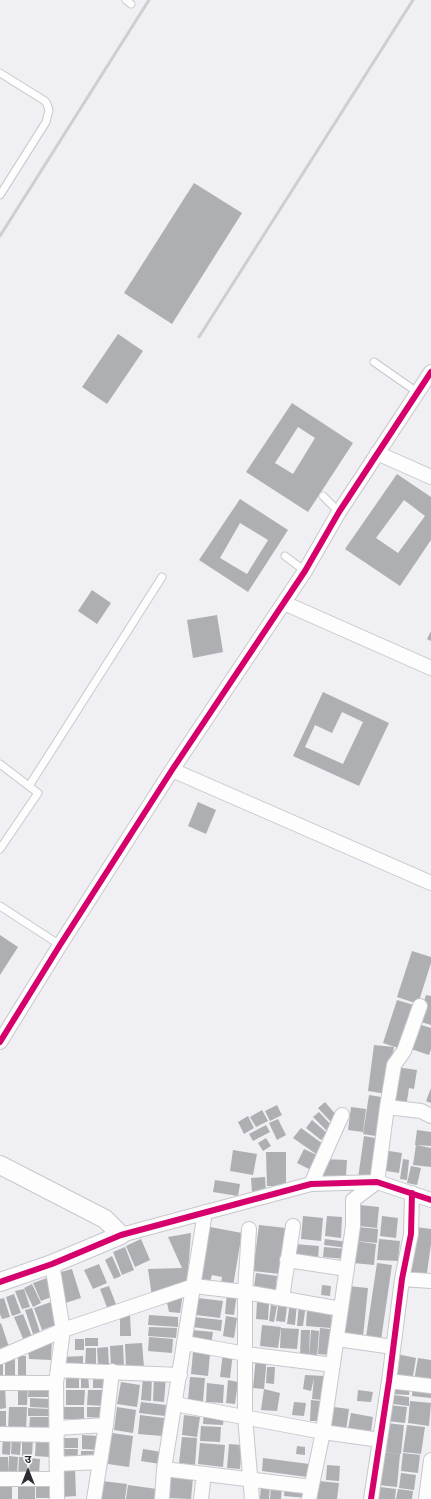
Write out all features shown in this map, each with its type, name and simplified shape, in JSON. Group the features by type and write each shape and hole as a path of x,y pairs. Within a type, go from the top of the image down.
{"street":[{"path":"0,1042 172,770 305,571 339,512 431,372"},
{"path":"377,453 431,477"},
{"path":"284,603 431,668"},
{"path":"172,770 431,883"},
{"path":"353,1200 377,1182 394,1065 404,1051 420,1006"},
{"path":"387,1106 420,1112 431,1116"},
{"path":"314,1178 342,1115"},
{"path":"0,1165 105,1219 121,1235"},
{"path":"0,1282 52,1264 121,1235 205,1212 314,1178 331,1184 353,1200"},
{"path":"331,1184 377,1182 431,1200"},
{"path":"371,1499 389,1381 402,1279 410,1234 412,1193"},
{"path":"164,1469 250,1480 307,1492 323,1432 353,1226 353,1200"},
{"path":"162,1499 164,1469 205,1212"},
{"path":"282,1298 292,1226"},
{"path":"249,1229 245,1292 245,1417 252,1499"},
{"path":"287,1260 347,1269"},
{"path":"52,1264 63,1330 57,1376 57,1499"},
{"path":"402,1279 431,1281"},
{"path":"0,1356 63,1330 194,1286 282,1298 341,1310"},
{"path":"337,1339 393,1347"},
{"path":"185,1343 246,1354 333,1365"},
{"path":"0,1383 57,1376 112,1372 180,1375"},
{"path":"94,1499 106,1425 112,1372"},
{"path":"389,1381 431,1386"},
{"path":"175,1404 323,1432 380,1440"},
{"path":"0,1434 57,1432 106,1425"},
{"path":"426,1499 431,1460"},
{"path":"57,1464 100,1462"},
{"path":"201,1499 204,1474"},
{"path":"0,1479 57,1479"}],"lane":[{"path":"0,73 45,101 49,110 46,122 0,195"},
{"path":"374,362 417,392"},
{"path":"323,496 339,512"},
{"path":"285,556 305,571"},
{"path":"29,786 162,577"},
{"path":"0,764 38,793 0,850"},
{"path":"0,906 60,945"}],"building":[{"path":"194,183 242,213 172,324 124,293"},
{"path":"118,334 143,351 107,404 82,387"},
{"path":"292,403 353,443 308,512 246,472","holes":["298,427 315,438 293,474 275,463"]},
{"path":"397,474 431,497 431,540 400,586 345,549","holes":["404,500 425,516 398,553 376,538"]},
{"path":"240,499 288,530 248,592 199,560","holes":["240,523 268,540 247,574 220,558"]},
{"path":"92,590 111,603 97,624 78,611"},
{"path":"217,615 223,652 193,658 187,620"},
{"path":"431,631 431,641 427,639"},
{"path":"323,692 389,723 359,786 293,756","holes":["342,712 363,722 343,764 305,747 315,725 332,733"]},
{"path":"198,802 216,810 206,834 188,826"},
{"path":"0,935 18,947 0,975"},
{"path":"412,951 431,957 431,963 418,1004 397,997"},
{"path":"426,995 431,996 431,1025 418,1021"},
{"path":"397,1000 417,1006 404,1050 383,1043"},
{"path":"418,1024 431,1028 431,1049 429,1055 411,1049"},
{"path":"374,1045 394,1047 387,1094 368,1091"},
{"path":"396,1067 417,1070 414,1089 409,1088 406,1107 390,1105"},
{"path":"431,1088 431,1103 426,1101"},
{"path":"369,1095 387,1098 382,1137 363,1134"},
{"path":"325,1102 337,1116 331,1122 318,1108"},
{"path":"277,1105 282,1115 270,1121 265,1111"},
{"path":"351,1107 366,1109 363,1132 348,1130"},
{"path":"262,1110 268,1121 256,1127 250,1117"},
{"path":"319,1112 334,1128 329,1133 313,1117"},
{"path":"248,1116 254,1128 244,1134 238,1122"},
{"path":"278,1119 286,1135 277,1140 269,1123"},
{"path":"312,1120 327,1133 321,1140 306,1128"},
{"path":"266,1125 270,1132 253,1141 249,1134"},
{"path":"301,1128 323,1144 316,1154 293,1138"},
{"path":"417,1130 431,1132 431,1146 415,1145"},
{"path":"364,1136 381,1139 375,1180 358,1178"},
{"path":"266,1138 271,1146 263,1151 258,1143"},
{"path":"416,1145 431,1148 431,1167 413,1165"},
{"path":"304,1149 319,1156 311,1170 297,1163"},
{"path":"233,1150 257,1154 253,1175 230,1171"},
{"path":"383,1150 402,1153 399,1173 380,1170"},
{"path":"266,1152 286,1152 286,1186 267,1186"},
{"path":"323,1159 347,1160 346,1177 322,1176"},
{"path":"403,1159 409,1160 407,1180 400,1179"},
{"path":"411,1166 421,1168 417,1185 407,1183"},
{"path":"265,1177 266,1192 252,1193 251,1178"},
{"path":"215,1180 240,1184 238,1196 213,1192"},
{"path":"360,1205 379,1207 377,1228 359,1226"},
{"path":"303,1216 323,1218 321,1241 301,1239"},
{"path":"327,1216 342,1217 341,1238 325,1236"},
{"path":"382,1216 398,1218 396,1238 380,1236"},
{"path":"259,1225 286,1228 280,1274 253,1271"},
{"path":"210,1227 242,1233 233,1286 221,1284 222,1277 212,1275 210,1282 201,1280"},
{"path":"358,1227 378,1229 377,1243 357,1241"},
{"path":"416,1227 431,1229 431,1244 426,1280 406,1277"},
{"path":"191,1233 187,1285 152,1297 148,1269 182,1268 168,1237"},
{"path":"141,1239 150,1260 135,1267 126,1246"},
{"path":"325,1239 348,1242 347,1248 324,1245"},
{"path":"379,1239 400,1241 398,1261 377,1260"},
{"path":"355,1241 376,1244 374,1265 353,1263"},
{"path":"294,1244 319,1246 318,1259 293,1258"},
{"path":"125,1247 134,1270 122,1275 113,1252"},
{"path":"324,1247 347,1249 346,1259 323,1257"},
{"path":"112,1256 121,1276 114,1279 105,1260"},
{"path":"377,1263 392,1265 381,1340 366,1337"},
{"path":"99,1264 107,1283 93,1289 84,1270"},
{"path":"72,1269 81,1298 62,1304 61,1272"},
{"path":"256,1273 277,1276 275,1295 253,1293"},
{"path":"47,1278 51,1297 41,1301 33,1283"},
{"path":"32,1284 41,1303 33,1307 24,1288"},
{"path":"322,1285 331,1286 330,1296 321,1295"},
{"path":"109,1286 117,1307 108,1310 100,1289"},
{"path":"348,1286 368,1288 363,1337 343,1335"},
{"path":"24,1289 30,1307 22,1309 15,1291"},
{"path":"227,1292 237,1293 234,1315 225,1314"},
{"path":"183,1293 180,1313 169,1312 166,1298"},
{"path":"14,1294 21,1313 12,1316 6,1297"},
{"path":"4,1298 10,1317 2,1319 0,1314 0,1299"},
{"path":"198,1298 223,1301 220,1318 196,1315"},
{"path":"51,1302 58,1324 42,1330 34,1308"},
{"path":"257,1302 269,1303 268,1320 256,1319"},
{"path":"290,1302 297,1303 295,1325 287,1324"},
{"path":"299,1303 306,1304 303,1326 297,1326"},
{"path":"271,1305 277,1306 274,1322 269,1321"},
{"path":"278,1306 287,1307 285,1322 276,1321"},
{"path":"32,1308 40,1332 33,1334 25,1310"},
{"path":"307,1310 332,1312 331,1328 306,1326"},
{"path":"23,1314 32,1337 24,1341 14,1317"},
{"path":"130,1314 131,1336 120,1336 120,1315"},
{"path":"149,1315 178,1317 178,1327 148,1325"},
{"path":"226,1316 237,1318 234,1338 223,1336"},
{"path":"194,1317 222,1320 221,1331 193,1327"},
{"path":"1,1323 9,1347 0,1350 0,1324"},
{"path":"262,1325 281,1327 278,1348 260,1346"},
{"path":"149,1327 177,1328 176,1338 148,1336"},
{"path":"281,1328 299,1329 297,1349 280,1348"},
{"path":"320,1328 330,1329 329,1355 318,1354"},
{"path":"192,1330 213,1332 211,1345 190,1342"},
{"path":"301,1330 310,1330 309,1356 300,1355"},
{"path":"311,1330 319,1331 317,1358 309,1358"},
{"path":"149,1337 173,1339 172,1353 148,1351"},
{"path":"85,1338 98,1338 98,1346 85,1346"},
{"path":"52,1339 51,1360 29,1359 28,1348"},
{"path":"75,1339 84,1339 84,1350 75,1350"},
{"path":"142,1343 144,1367 126,1369 125,1344"},
{"path":"123,1345 124,1367 111,1368 110,1346"},
{"path":"108,1347 109,1366 98,1366 97,1348"},
{"path":"86,1348 96,1348 96,1368 85,1368"},
{"path":"193,1352 210,1354 208,1376 191,1374"},
{"path":"223,1352 233,1353 230,1378 220,1377"},
{"path":"397,1354 416,1358 412,1382 392,1378"},
{"path":"18,1356 26,1356 26,1376 18,1376"},
{"path":"83,1356 83,1368 62,1369 61,1357"},
{"path":"256,1356 267,1357 264,1389 253,1388"},
{"path":"5,1357 15,1357 15,1380 5,1380"},
{"path":"418,1358 431,1360 431,1384 414,1381"},
{"path":"0,1360 3,1360 3,1379 0,1379"},
{"path":"267,1367 275,1367 274,1384 266,1383"},
{"path":"81,1373 88,1373 89,1388 81,1388"},
{"path":"93,1373 105,1373 105,1388 93,1388"},
{"path":"66,1374 79,1374 79,1388 66,1388"},
{"path":"305,1375 324,1376 322,1400 312,1399 314,1378 311,1391 303,1389"},
{"path":"143,1377 152,1377 151,1401 141,1400"},
{"path":"154,1377 166,1377 164,1402 153,1401"},
{"path":"190,1377 205,1378 203,1401 188,1400"},
{"path":"228,1380 238,1382 235,1404 226,1403"},
{"path":"121,1382 140,1385 137,1407 117,1404"},
{"path":"207,1383 224,1385 223,1403 206,1402"},
{"path":"392,1383 410,1385 409,1395 391,1394"},
{"path":"18,1384 28,1385 27,1405 18,1405"},
{"path":"29,1385 51,1386 50,1397 28,1397"},
{"path":"413,1385 431,1387 431,1398 412,1396"},
{"path":"0,1386 5,1386 6,1408 0,1409"},
{"path":"264,1389 280,1393 277,1411 261,1410"},
{"path":"66,1390 85,1390 84,1405 66,1405"},
{"path":"88,1390 104,1390 104,1406 87,1405"},
{"path":"358,1390 373,1392 371,1402 357,1401"},
{"path":"394,1395 409,1397 409,1406 393,1404"},
{"path":"30,1398 50,1399 50,1408 30,1407"},
{"path":"311,1400 321,1401 320,1421 310,1421"},
{"path":"410,1401 431,1403 429,1426 408,1423"},
{"path":"141,1402 166,1405 165,1416 139,1413"},
{"path":"294,1402 306,1403 304,1416 292,1415"},
{"path":"389,1405 407,1407 405,1423 387,1421"},
{"path":"9,1407 27,1407 26,1432 8,1431"},
{"path":"64,1407 84,1407 84,1419 63,1419"},
{"path":"87,1407 102,1407 102,1418 87,1417"},
{"path":"117,1407 136,1410 133,1433 114,1430"},
{"path":"334,1407 349,1409 346,1431 331,1429"},
{"path":"28,1408 51,1409 51,1416 28,1416"},
{"path":"0,1411 6,1411 6,1427 0,1427"},
{"path":"204,1412 224,1414 223,1425 203,1424"},
{"path":"351,1413 373,1417 371,1432 348,1429"},
{"path":"140,1415 164,1418 163,1436 138,1434"},
{"path":"184,1415 200,1417 197,1437 182,1435"},
{"path":"30,1417 51,1417 51,1430 29,1430"},
{"path":"386,1423 404,1425 401,1454 383,1452"},
{"path":"407,1425 425,1427 421,1454 403,1452"},
{"path":"201,1426 221,1427 220,1442 200,1441"},
{"path":"112,1433 133,1436 129,1467 108,1464"},
{"path":"3,1435 11,1436 10,1455 2,1454"},
{"path":"82,1435 99,1436 98,1450 82,1449"},
{"path":"12,1437 21,1438 20,1455 11,1454"},
{"path":"22,1437 33,1437 32,1456 22,1456"},
{"path":"182,1437 197,1438 195,1465 179,1463"},
{"path":"63,1438 78,1438 78,1448 63,1448"},
{"path":"36,1439 51,1440 50,1457 35,1456"},
{"path":"200,1443 225,1445 223,1467 198,1464"},
{"path":"229,1444 242,1445 240,1469 227,1468"},
{"path":"297,1446 305,1447 305,1455 296,1454"},
{"path":"62,1449 78,1449 77,1461 62,1461"},
{"path":"143,1449 162,1452 160,1464 141,1461"},
{"path":"81,1451 96,1451 96,1458 81,1458"},
{"path":"381,1452 400,1454 397,1487 378,1485"},
{"path":"403,1453 420,1455 418,1473 401,1471"},
{"path":"9,1456 18,1457 17,1473 8,1473"},
{"path":"0,1457 8,1457 8,1475 0,1475"},
{"path":"19,1457 27,1457 27,1476 18,1476"},
{"path":"30,1458 40,1459 39,1474 29,1473"},
{"path":"263,1458 309,1464 307,1477 262,1471"},
{"path":"327,1465 340,1466 339,1481 326,1480"},
{"path":"61,1469 75,1469 76,1496 62,1497"},
{"path":"401,1473 416,1475 414,1490 399,1488"},
{"path":"170,1476 193,1478 191,1499 167,1498"},
{"path":"18,1481 35,1481 35,1499 18,1499"},
{"path":"102,1481 127,1484 125,1499 101,1499"},
{"path":"319,1481 339,1483 337,1499 317,1499"},
{"path":"36,1482 51,1483 51,1498 36,1498"},
{"path":"0,1483 12,1483 12,1499 0,1499"},
{"path":"261,1484 270,1485 269,1499 260,1499"},
{"path":"128,1485 157,1489 155,1499 126,1499"},
{"path":"271,1485 282,1486 281,1499 270,1499"},
{"path":"285,1486 308,1488 307,1498 284,1496"},
{"path":"380,1487 396,1489 395,1499 379,1499"},
{"path":"398,1489 413,1491 412,1499 396,1499"}],"railway":[{"path":"0,236 149,0"},
{"path":"199,337 413,0"}],"cycle path":[{"path":"0,1042 172,770 305,571 339,512 431,372"},
{"path":"0,1282 52,1264 121,1235 311,1184 377,1182 431,1200"},
{"path":"371,1499 389,1381 402,1279 411,1234 412,1193"}]}
